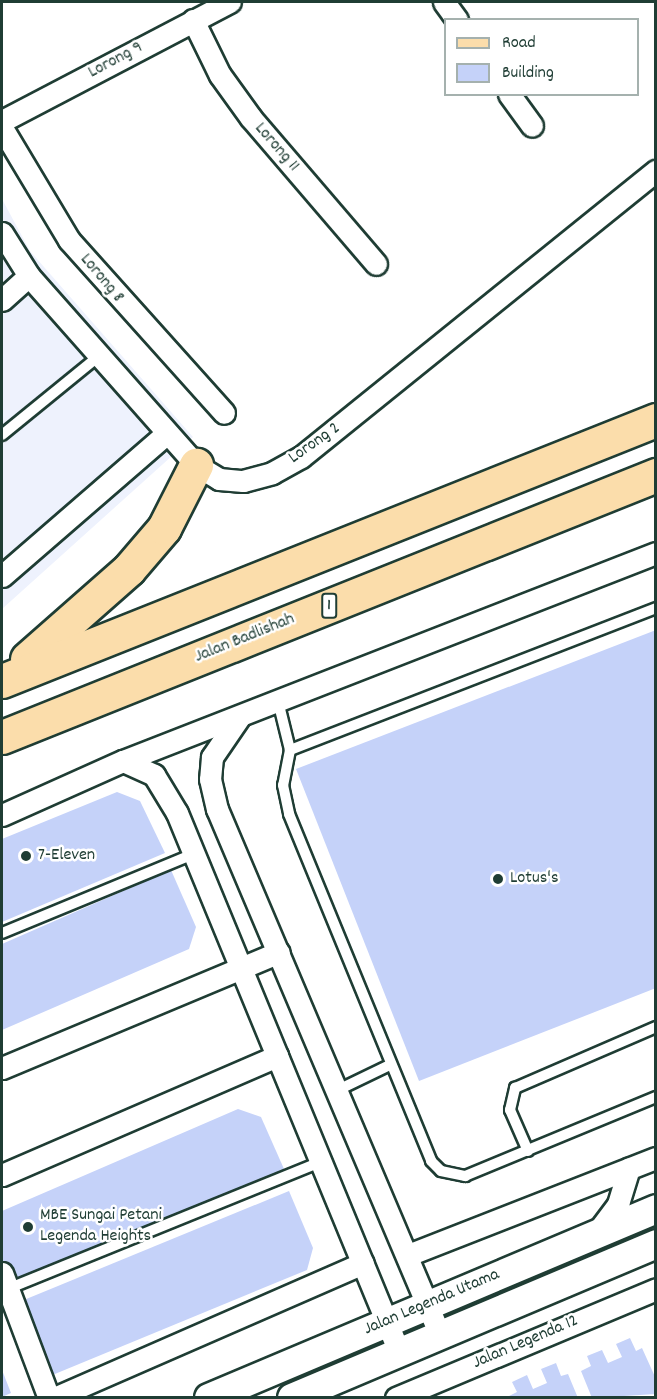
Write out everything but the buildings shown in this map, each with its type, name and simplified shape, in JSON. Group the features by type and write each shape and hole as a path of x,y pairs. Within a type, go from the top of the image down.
{"main road":[{"path":"2,679 656,420"},
{"path":"2,679 53,640 129,569 164,528 196,465"},
{"name":"Jalan Badlishah","path":"2,737 656,475"}],"street":[{"name":"Lorong 9","path":"2,121 230,2"},
{"path":"444,2 456,18"},
{"name":"Lorong 11","path":"193,20 220,75 251,118 376,264"},
{"path":"510,96 532,126"},
{"name":"Lorong 8","path":"2,128 69,240 224,413"},
{"name":"Lorong 2","path":"2,233 29,276 196,465 219,479 243,482 272,473 301,457 656,171"},
{"path":"2,300 29,276"},
{"path":"2,576 167,433"},
{"path":"2,815 123,761 656,553"},
{"path":"240,715 212,757 210,779 217,808 440,1335"},
{"path":"123,761 141,767 163,785 194,854 399,1352"},
{"path":"2,1068 279,952"},
{"path":"2,1174 278,1056"},
{"path":"408,1255 656,1158"},
{"path":"594,1235 618,1204 629,1169"},
{"name":"Jalan Legenda Utama","path":"217,1396 656,1209"},
{"name":"Jalan Legenda Utama","path":"291,1398 656,1244"},
{"path":"54,1398 363,1263"},
{"path":"4,1284 49,1398"},
{"name":"Jalan Legenda 12","path":"396,1398 656,1289"}],"lane":[{"path":"2,435 99,356"},
{"path":"290,750 656,608"},
{"path":"278,701 290,750 283,785 290,814 423,1146 441,1171 465,1176 656,1098"},
{"path":"2,933 194,854"},
{"path":"528,1151 510,1110 515,1088 656,1027"},
{"path":"338,1090 390,1065"},
{"path":"4,1284 321,1162"}],"shaded area":[{"path":"2,199 30,251 193,437 2,609"}],"place":[{"name":"7-Eleven","path":"26,856"},
{"name":"Lotus's","path":"498,879"},
{"name":"MBE Sungai Petani Legenda Heights","path":"28,1227"}]}
